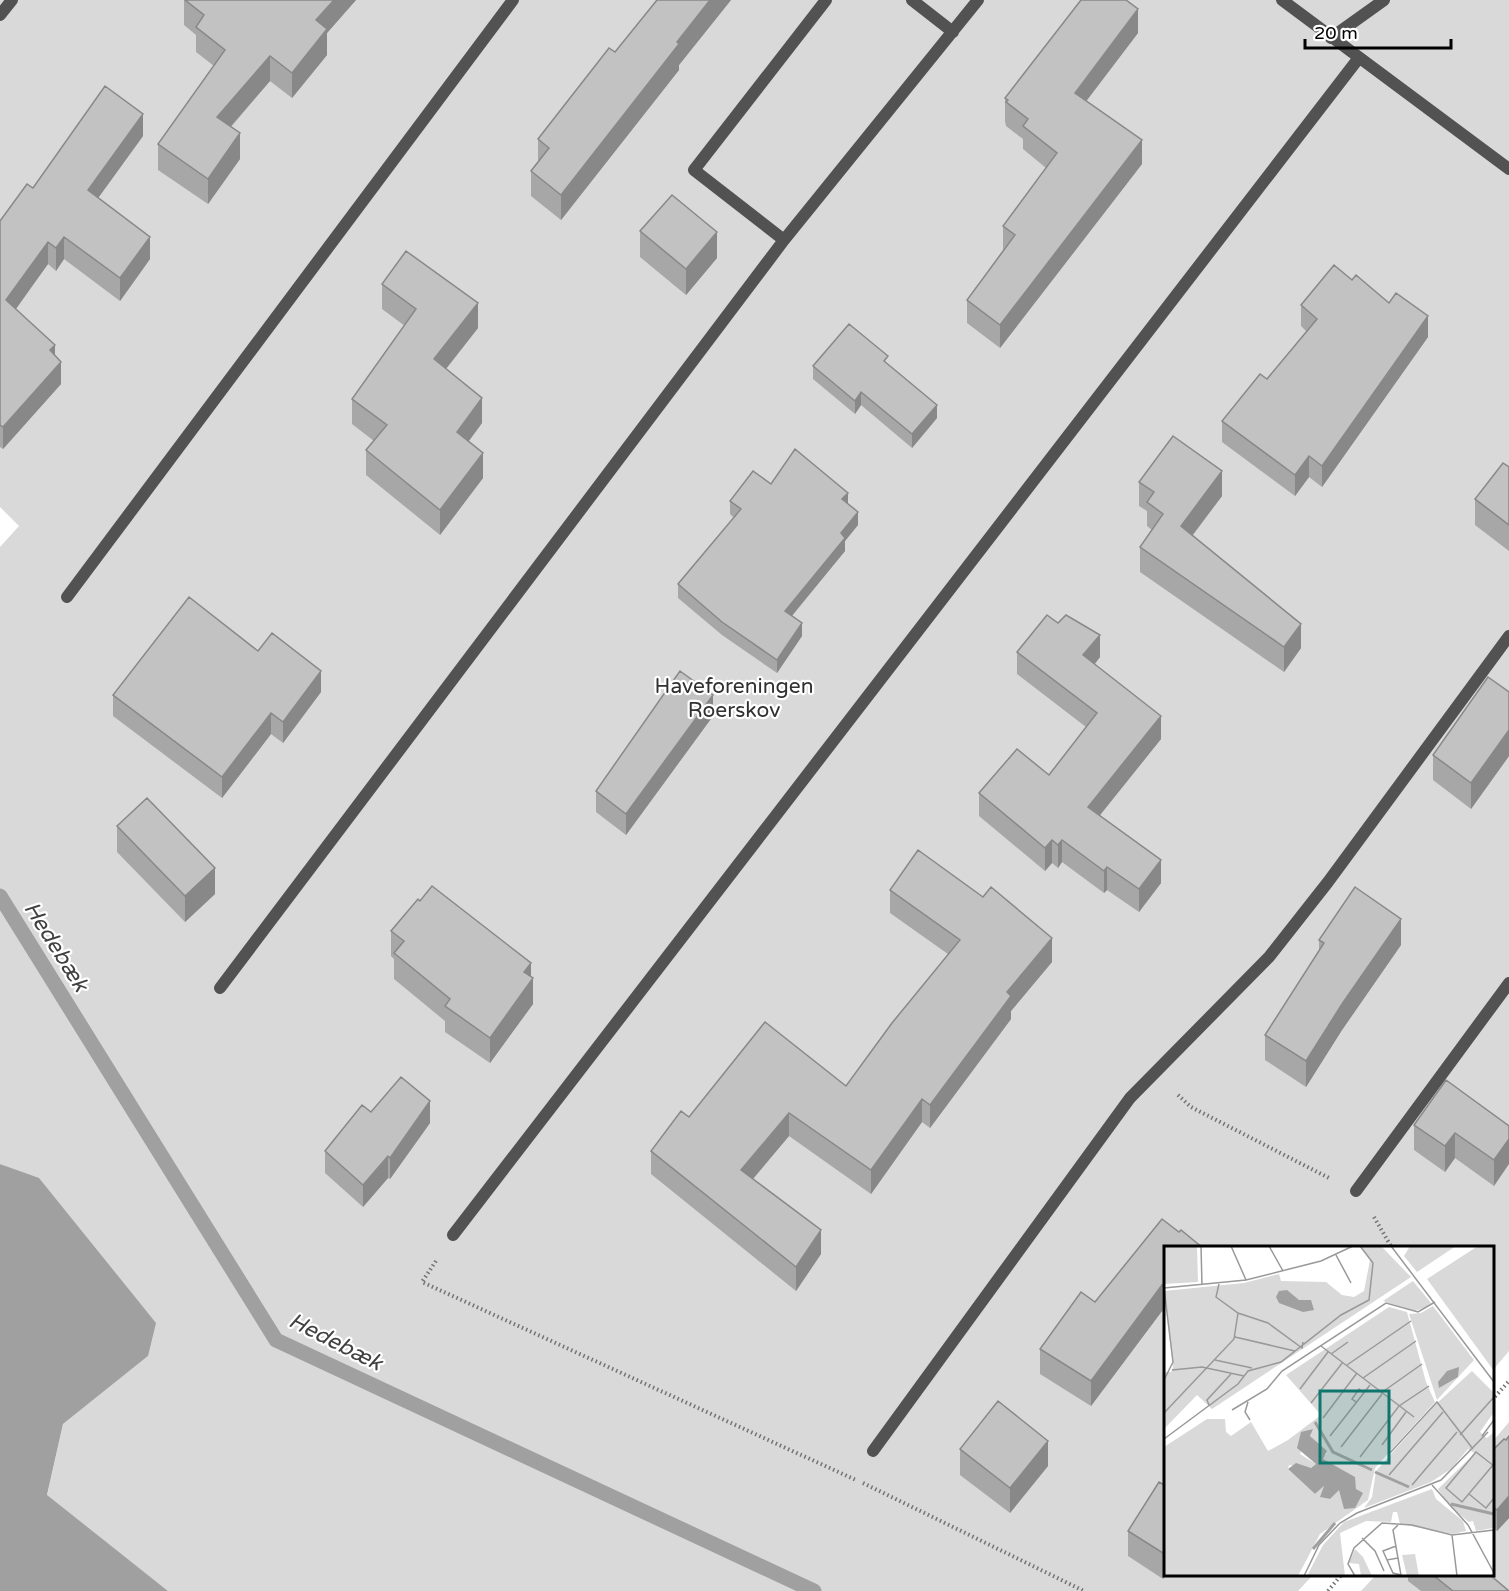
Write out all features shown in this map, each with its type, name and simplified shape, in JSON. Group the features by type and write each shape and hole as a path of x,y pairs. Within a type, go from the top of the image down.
{"lane":[{"path":"0,15 12,0"},
{"path":"67,597 513,0"},
{"path":"784,240 694,170 826,0"},
{"path":"912,0 953,32"},
{"path":"220,987 784,240 978,0"},
{"path":"1282,0 1358,59 1509,169"},
{"path":"1331,38 1384,0"},
{"path":"453,1235 1358,59"},
{"path":"873,1451 1130,1098 1269,957 1328,882 1509,636"},
{"path":"1356,1191 1509,983"}],"path":[{"path":"1154,1073 1191,1107 1356,1191 1391,1246"},
{"path":"453,1235 422,1282 853,1479 1084,1591"},
{"path":"1494,1398 1509,1381"},
{"path":"1328,1591 1341,1576"}],"green space":[{"name":"Haveforeningen Roerskov","path":"0,0 1509,0 1509,1351 1494,1369 1494,1246 1164,1246 1164,1576 1312,1576 1298,1591 168,1591 47,1496 63,1424 148,1356 39,1179 0,1164 0,547 19,526 0,507"},
{"path":"1509,1422 1509,1591 1361,1591 1375,1576 1494,1576 1494,1440"}],"shaded area":[{"path":"0,1164 39,1178 156,1323 148,1356 63,1424 47,1495 168,1591 0,1591"}],"building":[{"path":"185,0 334,0 316,20 327,29 292,73 270,56 217,117 240,133 208,179 158,144 225,50 196,27 204,15"},
{"path":"657,0 710,0 677,42 679,44 561,195 531,171 549,148 538,139 609,48 615,52"},
{"path":"1081,0 1126,0 1138,9 1075,93 1142,140 1000,325 967,300 1015,235 1003,226 1057,153 1023,126 1028,119 1006,102 1008,100 1005,98"},
{"path":"105,86 143,114 88,190 150,237 120,278 64,237 56,248 48,242 6,300 55,345 50,350 61,362 3,427 0,425 0,221 27,184 33,188"},
{"path":"672,195 717,232 686,269 640,231"},
{"path":"406,251 478,303 434,359 482,398 457,432 483,453 440,510 366,450 387,425 352,399 416,309 382,284"},
{"path":"1334,265 1352,280 1356,275 1389,303 1396,293 1428,316 1322,466 1309,456 1295,475 1222,421 1260,374 1267,379 1317,319 1301,305"},
{"path":"849,324 888,356 884,361 937,405 912,434 861,392 855,401 813,366"},
{"path":"1173,436 1222,471 1181,526 1301,624 1284,647 1140,547 1163,514 1147,502 1154,492 1139,482"},
{"path":"795,449 848,493 842,499 858,512 841,533 845,538 785,611 802,623 777,660 722,622 678,584 741,509 730,501 753,471 771,484"},
{"path":"1503,463 1509,467 1509,525 1475,499"},
{"path":"189,597 258,651 272,633 321,671 283,722 271,713 222,777 113,695"},
{"path":"1047,615 1058,623 1066,615 1100,635 1083,655 1161,716 1088,807 1161,860 1139,889 1107,867 1104,871 1062,840 1058,845 1052,840 1045,848 979,793 1017,749 1049,775 1097,713 1017,652"},
{"path":"680,671 713,695 626,814 596,791"},
{"path":"1488,677 1509,692 1509,730 1471,783 1433,755"},
{"path":"147,798 215,868 185,896 117,826"},
{"path":"918,850 983,897 991,887 1052,938 1007,992 1011,996 930,1105 922,1099 871,1170 789,1113 741,1170 821,1230 796,1267 651,1151 681,1111 689,1117 765,1022 846,1086 892,1023 960,940 890,890"},
{"path":"432,886 531,963 524,972 533,978 490,1038 445,1006 450,999 394,953 404,941 391,931"},
{"path":"1355,887 1401,919 1306,1061 1265,1035 1324,943 1319,940"},
{"path":"401,1077 430,1101 390,1158 388,1156 363,1185 325,1151 362,1105 371,1112"},
{"path":"1446,1080 1509,1126 1509,1139 1494,1160 1455,1133 1445,1146 1414,1125"},
{"path":"1162,1219 1179,1232 1181,1230 1201,1246 1164,1246 1164,1287 1162,1285 1091,1381 1040,1349 1081,1292 1095,1302"},
{"path":"998,1401 1048,1441 1010,1488 960,1449"},
{"path":"1509,1436 1509,1496 1497,1510 1494,1508 1494,1449 1504,1439 1506,1440"},
{"path":"1159,1482 1164,1485 1164,1552 1128,1531"},
{"path":"1434,1576 1491,1576 1509,1591 1453,1591"}],"waterway":[{"name":"Hedebæk","path":"0,896 276,1340 814,1591"}]}
